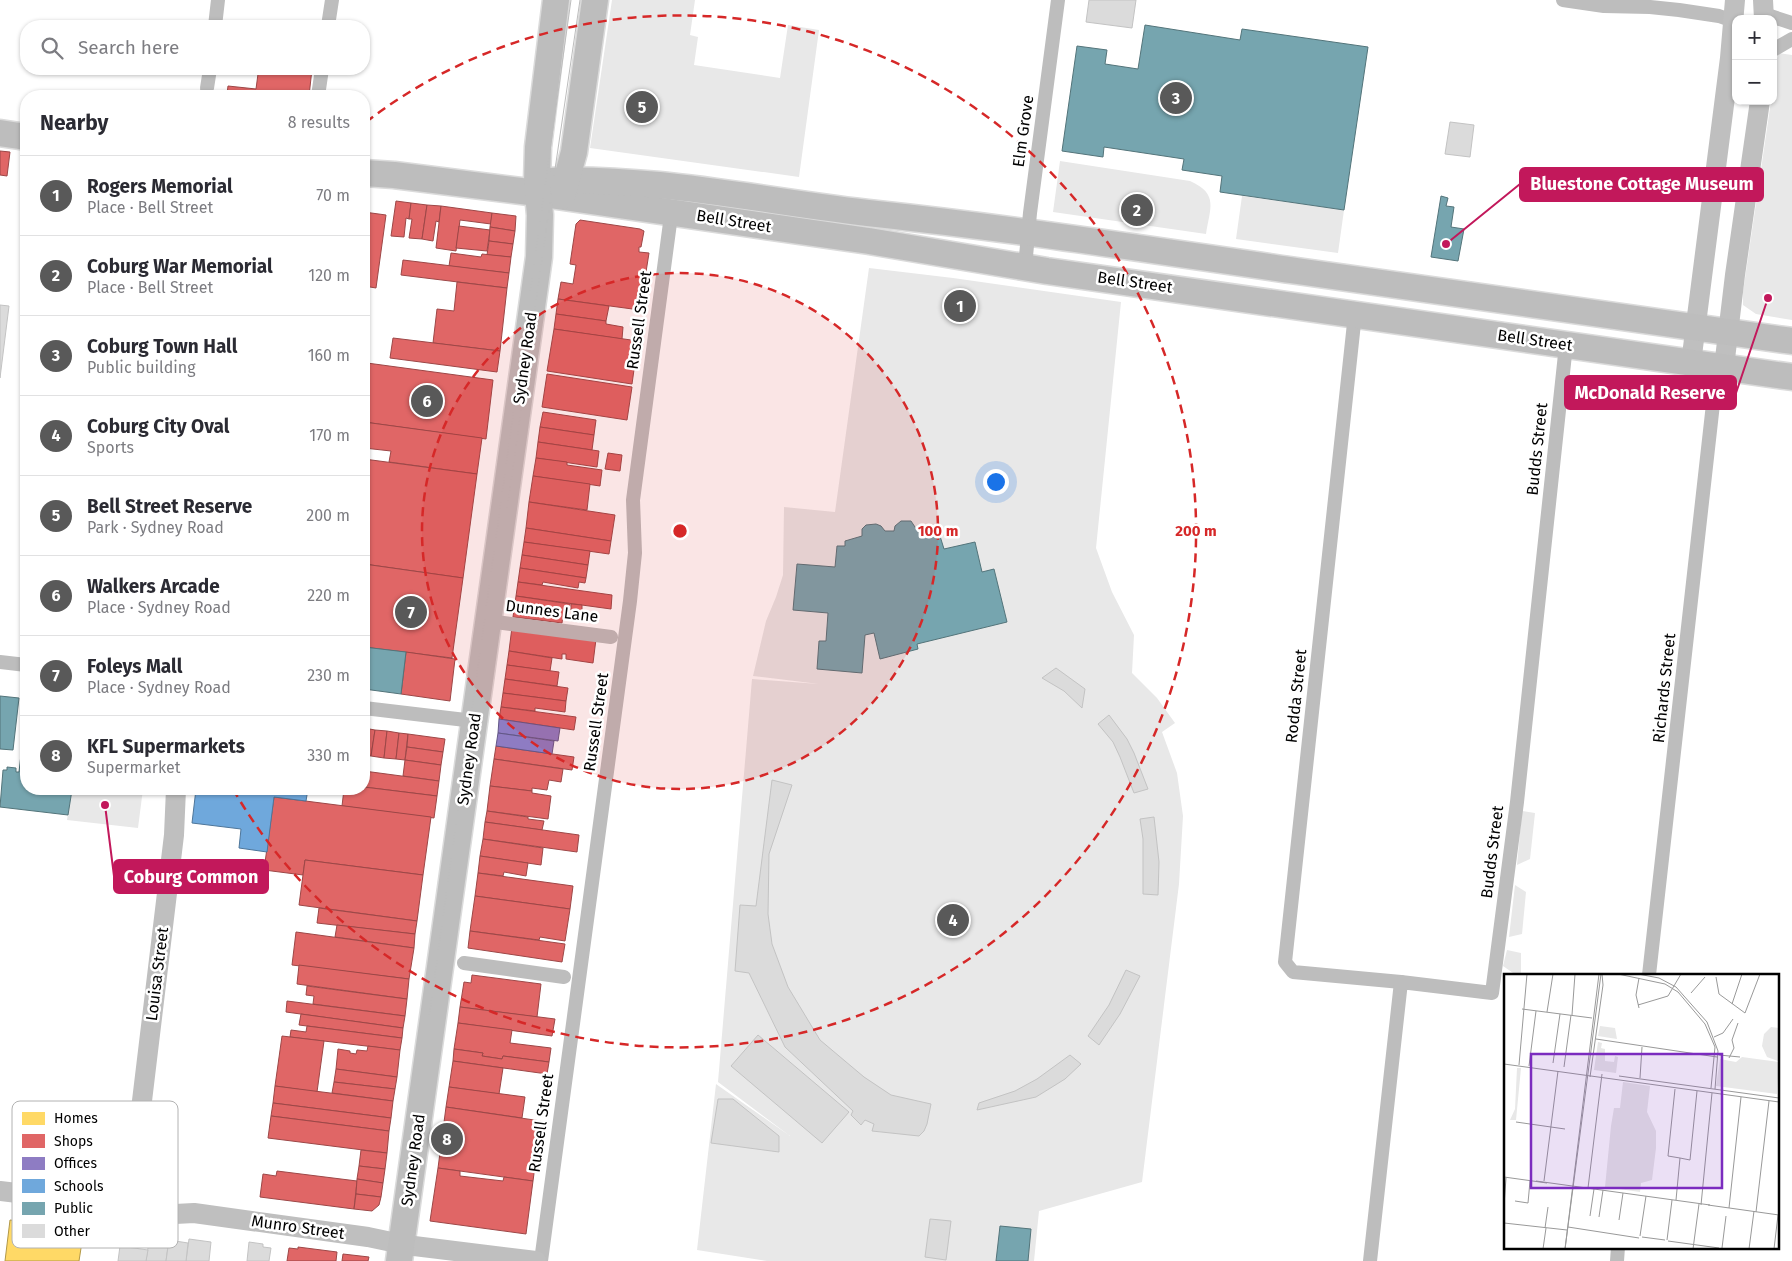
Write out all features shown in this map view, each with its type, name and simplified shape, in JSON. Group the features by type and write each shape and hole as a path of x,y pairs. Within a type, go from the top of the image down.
{"highway":[{"name":"Sydney Road","path":"551,188 538,146 556,0"},
{"name":"Sydney Road","path":"400,1252 539,257 551,188 574,152 595,0"},
{"path":"0,115 20,117"},
{"path":"0,134 20,136"},
{"name":"Bell Street","path":"371,172 478,185 551,188 673,200 869,241 1025,267 1792,377"},
{"name":"Bell Street","path":"673,200 723,192 1792,341"},
{"path":"869,241 871,214"}],"street":[{"path":"216,20 218,0"},
{"path":"329,20 332,0"},
{"name":"Elm Grove","path":"1025,267 1058,0"},
{"path":"1563,0 1604,6 1679,10 1719,16 1732,20"},
{"path":"1735,0 1735,15"},
{"path":"1764,11 1792,23"},
{"path":"1777,48 1792,39"},
{"path":"1714,366 1696,327 1732,45"},
{"path":"207,88 209,75"},
{"path":"319,90 321,75"},
{"path":"1714,366 1728,331 1759,105"},
{"name":"Russell Street","path":"541,1261 630,601 635,553 633,500 673,200"},
{"name":"Rodda Street","path":"1355,314 1285,962 1293,972 1401,982"},
{"name":"Budds Street","path":"1401,982 1492,993 1517,802 1566,345"},
{"name":"Richards Street","path":"1649,974 1713,404 1721,384 1729,375 1714,366 1709,379 1713,404"},
{"name":"Dunnes Lane","path":"488,621 611,637"},
{"path":"0,662 20,664"},
{"path":"370,709 474,721"},
{"name":"Louisa Street","path":"142,1101 174,835 176,795"},
{"path":"464,963 564,977"},
{"path":"1370,1261 1401,982"},
{"name":"Munro Street","path":"178,1211 368,1237 400,1252 536,1261"},
{"path":"1617,1261 1618,1248"}],"shaded area":[{"path":"612,0 695,0 690,35 698,37 694,65 780,78 788,25 819,30 799,177 590,148"},
{"path":"1778,53 1792,55 1792,320 1756,314 1743,305 1743,292 1770,105 1777,105"},
{"path":"1060,161 1190,181 1205,191 1209,197 1210,209 1206,234 1053,212"},
{"path":"1242,196 1344,210 1338,253 1236,239"},
{"path":"869,268 1121,302 1096,548 1112,592 1134,635 1132,673 1157,698 1175,723 1162,732 1177,773 1183,816 1179,884 1142,1182 1039,1211 1034,1261 767,1261 697,1250 716,1084 790,1136 718,1082 752,679 819,684 753,676 766,621 783,575 784,507 835,512"},
{"path":"70,795 142,795 138,828 67,820"},
{"path":"1522,811 1535,813 1530,859 1517,865"},
{"path":"1515,885 1526,892 1522,934 1509,937"},
{"path":"1507,950 1521,953 1521,974 1515,974 1503,966"}],"building: Homes":[{"path":"10,1220 12,1220 12,1248 81,1248 79,1261 5,1261"}],"building: Shops":[{"path":"258,75 311,75 310,90 228,90 228,86 256,89"},
{"path":"0,151 10,152 7,176 0,175"},
{"path":"396,201 411,203 409,219 406,218 404,237 391,236"},
{"path":"411,203 427,205 422,239 409,238 412,219 409,219"},
{"path":"427,205 441,206 439,222 436,221 433,241 422,239"},
{"path":"441,206 492,213 491,224 460,220 456,251 436,248"},
{"path":"370,213 386,215 376,288 370,287"},
{"path":"492,213 516,216 515,231 490,227"},
{"path":"580,220 644,231 639,252 649,253 640,310 558,299 561,282 573,284 576,265 570,264 576,224"},
{"path":"459,226 490,230 487,251 456,248"},
{"path":"490,227 515,231 513,244 489,241"},
{"path":"489,241 513,244 511,257 487,255"},
{"path":"451,253 481,257 482,254 511,257 509,273 449,266"},
{"path":"403,260 509,273 507,288 401,275"},
{"path":"457,282 507,288 500,351 433,343 437,309 454,311"},
{"path":"558,299 609,306 606,321 556,314"},
{"path":"556,314 606,321 606,324 623,327 622,339 554,329"},
{"path":"554,329 638,341 632,384 547,371"},
{"path":"393,338 500,351 497,372 390,358"},
{"path":"370,363 493,380 486,439 370,423"},
{"path":"547,374 632,387 627,420 542,407"},
{"path":"543,412 596,420 594,435 540,427"},
{"path":"370,423 482,438 477,474 389,462 391,451 370,449"},
{"path":"540,427 594,435 592,450 538,442"},
{"path":"538,442 599,451 597,467 536,458"},
{"path":"608,453 622,455 620,471 605,469"},
{"path":"536,458 567,462 567,465 602,470 600,486 533,476"},
{"path":"370,460 477,474 463,578 370,565"},
{"path":"533,476 590,484 587,510 529,502"},
{"path":"529,502 615,515 611,541 526,528"},
{"path":"526,528 611,541 609,554 524,542"},
{"path":"524,542 590,551 588,565 522,555"},
{"path":"522,555 588,565 586,578 520,568"},
{"path":"370,565 463,578 452,658 370,648"},
{"path":"520,568 586,578 585,583 579,582 578,588 543,582 542,585 518,582"},
{"path":"518,582 612,595 611,609 516,596"},
{"path":"516,596 570,604 569,610 564,609 562,623 513,617"},
{"path":"571,604 582,605 582,611 571,610"},
{"path":"512,627 596,639 593,663 566,659 566,654 562,654 562,659 509,651"},
{"path":"509,651 552,658 550,671 507,665"},
{"path":"406,652 455,659 450,701 401,694"},
{"path":"507,665 559,672 557,686 505,679"},
{"path":"505,679 568,688 566,701 503,693"},
{"path":"503,693 566,701 565,712 535,708 535,711 501,707"},
{"path":"501,707 576,717 574,730 499,719"},
{"path":"370,729 375,730 370,756"},
{"path":"375,730 387,731 384,758 371,756"},
{"path":"387,731 399,733 396,759 384,758"},
{"path":"399,733 408,734 405,760 396,759"},
{"path":"408,734 445,739 443,752 407,747"},
{"path":"496,746 574,757 572,770 494,759"},
{"path":"407,747 443,752 441,765 405,760"},
{"path":"494,759 563,769 561,782 549,780 547,790 532,788 532,791 490,786"},
{"path":"405,760 441,765 439,781 403,776"},
{"path":"370,772 439,781 437,796 370,788"},
{"path":"490,786 532,791 532,793 551,796 548,819 487,811"},
{"path":"370,788 437,796 434,818 342,806 343,795 370,795"},
{"path":"274,797 431,817 423,875 305,860 303,875 264,870"},
{"path":"487,811 544,821 542,830 485,822"},
{"path":"485,822 579,835 577,852 483,839"},
{"path":"483,839 543,848 541,865 480,856"},
{"path":"480,856 528,863 526,876 504,872 503,876 478,873"},
{"path":"305,860 423,875 417,921 299,905"},
{"path":"478,873 573,886 570,909 475,896"},
{"path":"475,896 570,909 565,941 540,937 539,940 470,931"},
{"path":"319,908 417,921 415,934 317,923"},
{"path":"337,925 415,934 414,948 335,937"},
{"path":"470,931 565,944 562,962 468,948"},
{"path":"296,932 414,948 409,979 292,965"},
{"path":"299,965 409,979 407,999 297,984"},
{"path":"472,975 541,984 537,1017 460,1007 464,982 471,983"},
{"path":"307,986 407,999 405,1016 313,1004 314,996 306,995"},
{"path":"287,1001 405,1016 403,1028 286,1012"},
{"path":"460,1007 555,1019 552,1036 458,1023"},
{"path":"301,1014 403,1028 402,1038 299,1025"},
{"path":"458,1023 512,1030 510,1043 551,1048 549,1062 503,1056 502,1059 482,1056 483,1053 454,1049"},
{"path":"307,1026 402,1038 400,1050 290,1037 291,1030 306,1032"},
{"path":"282,1036 324,1041 317,1092 275,1086"},
{"path":"368,1046 400,1050 397,1077 336,1069 338,1049 356,1054 357,1050 367,1051"},
{"path":"454,1049 483,1053 482,1056 502,1059 503,1056 549,1062 547,1074 453,1061"},
{"path":"453,1061 503,1068 499,1094 449,1087"},
{"path":"336,1069 397,1077 395,1089 334,1082"},
{"path":"334,1082 395,1089 393,1101 332,1093"},
{"path":"275,1086 393,1101 391,1118 273,1103"},
{"path":"449,1087 525,1097 522,1118 446,1107"},
{"path":"273,1103 391,1118 389,1131 271,1116"},
{"path":"446,1107 541,1121 533,1181 438,1168"},
{"path":"271,1116 389,1131 387,1153 268,1138"},
{"path":"361,1150 387,1153 385,1169 359,1166"},
{"path":"359,1166 385,1169 383,1183 357,1179"},
{"path":"438,1168 460,1171 460,1176 503,1181 504,1177 533,1181 526,1234 430,1221"},
{"path":"277,1171 357,1181 354,1209 260,1197 263,1174 276,1176"},
{"path":"357,1179 383,1183 381,1197 356,1194"},
{"path":"356,1194 381,1197 379,1205 372,1211 354,1209"},
{"path":"298,1247 337,1252 336,1261 287,1261 289,1248 298,1249"},
{"path":"343,1254 369,1257 368,1261 342,1261"}],"building: Offices":[{"path":"499,719 560,728 558,741 498,733"},
{"path":"498,733 554,741 552,754 496,746"}],"building: Schools":[{"path":"195,795 307,795 306,801 274,797 267,852 239,848 241,829 192,823"}],"building: Public":[{"path":"1145,25 1240,40 1242,29 1368,47 1344,210 1220,192 1222,176 1182,170 1184,159 1104,147 1103,157 1062,151 1077,46 1107,50 1105,64 1138,69"},
{"path":"1441,196 1448,198 1446,206 1454,207 1451,227 1464,229 1458,261 1431,257"},
{"path":"901,521 911,521 919,533 940,536 944,549 975,542 982,572 994,569 1007,622 917,644 918,649 880,659 874,633 865,635 862,673 817,669 819,641 826,641 828,613 793,610 797,564 835,567 837,546 845,546 845,541 862,536 862,529 866,525 876,524 885,531 894,531 895,526"},
{"path":"370,648 406,652 401,694 370,690"},
{"path":"0,696 19,698 13,750 0,749"},
{"path":"20,763 20,795 71,795 68,815 0,807 3,770 7,770 7,767 16,768 16,772 19,772"},
{"path":"1000,1226 1031,1229 1028,1261 996,1261"}],"building: Other":[{"path":"1089,0 1136,0 1132,28 1086,22"},
{"path":"1450,122 1474,125 1470,157 1445,154"},
{"path":"0,305 9,306 0,378"},
{"path":"1056,668 1085,689 1082,708 1064,691 1042,678"},
{"path":"1109,715 1127,739 1148,789 1134,793 1113,742 1098,724"},
{"path":"772,780 792,785 769,854 768,914 772,944 788,987 820,1040 864,1077 891,1095 931,1104 927,1124 919,1136 872,1131 874,1124 865,1120 861,1125 851,1115 853,1111 785,1047 749,973 735,971 740,905 756,906"},
{"path":"1154,817 1159,862 1158,895 1143,894 1143,839 1140,819"},
{"path":"1126,970 1140,976 1120,1014 1099,1045 1088,1036 1109,1005"},
{"path":"758,1035 849,1112 822,1143 731,1066"},
{"path":"1070,1055 1081,1064 1065,1079 1036,1097 977,1110 979,1103 1015,1091 1037,1079"},
{"path":"718,1099 733,1099 779,1136 779,1152 711,1143"},
{"path":"930,1219 951,1221 946,1260 925,1257"},
{"path":"189,1239 211,1242 209,1261 186,1261"},
{"path":"178,1241 188,1243 186,1261 166,1261 168,1248 178,1248"},
{"path":"249,1242 263,1244 263,1247 271,1248 269,1261 247,1261"},
{"path":"120,1248 148,1250 146,1261 118,1261"},
{"path":"148,1248 168,1248 166,1261 146,1261"}],"tram line":[{"path":"395,1261 571,0"},
{"path":"403,1261 545,237 580,0"}],"place":[{"name":"Coburg Town Hall","path":"1176,98"},
{"name":"Bell Street Reserve","path":"642,107"},
{"name":"Coburg War Memorial","path":"1137,210"},
{"name":"Bluestone Cottage Museum","path":"1446,244"},
{"name":"McDonald Reserve","path":"1768,298"},
{"name":"Rogers Memorial","path":"960,306"},
{"name":"Walkers Arcade","path":"427,401"},
{"name":"Foleys Mall","path":"411,612"},
{"name":"Coburg Common","path":"105,805"},
{"name":"Coburg City Oval","path":"953,920"},
{"name":"KFL Supermarkets","path":"447,1139"}]}
